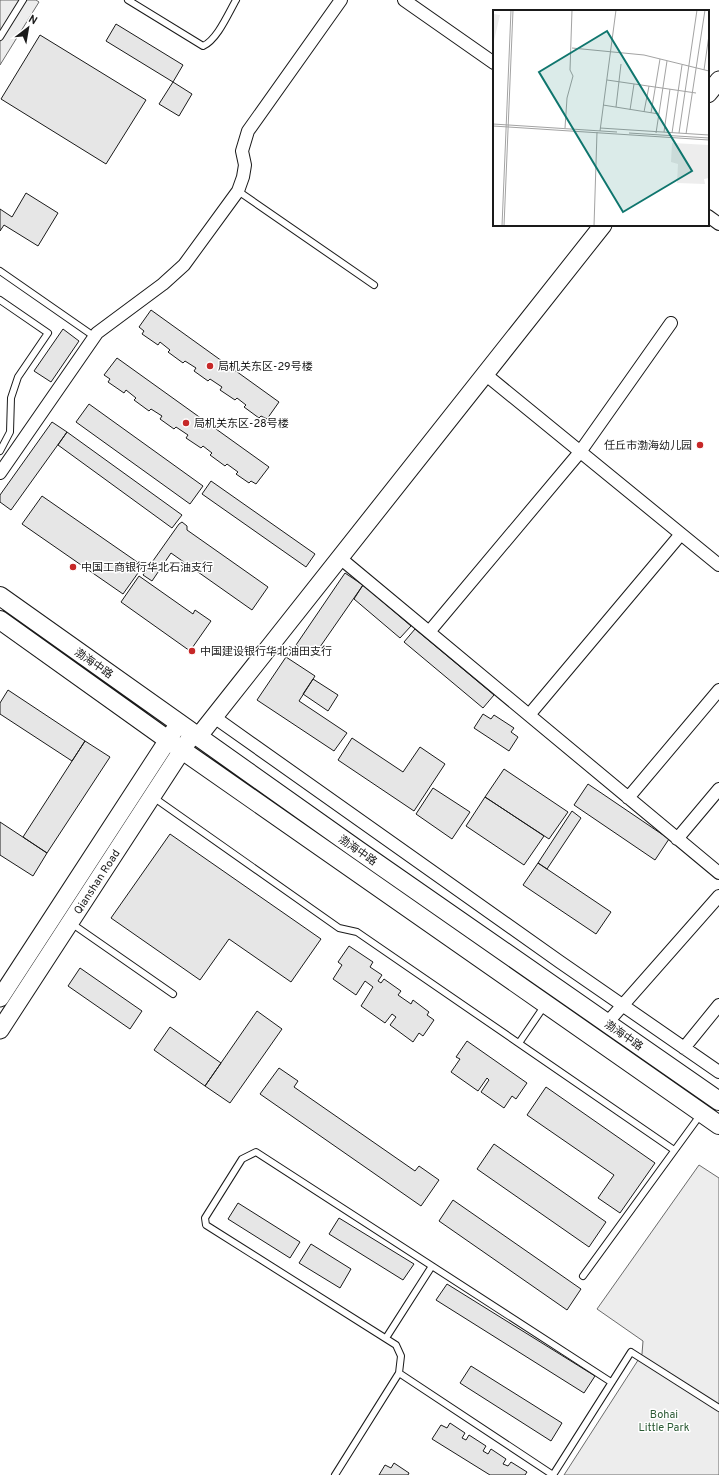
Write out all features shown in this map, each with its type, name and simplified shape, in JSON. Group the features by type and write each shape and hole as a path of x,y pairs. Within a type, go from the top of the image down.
{"main road":[{"name":"渤海中路","path":"0,596 365,855 719,1101"},
{"name":"渤海中路","path":"0,620 175,745 719,1124"}],"street":[{"path":"0,473 97,333 163,284 184,265 238,191 245,165 242,151 248,131 341,0"},
{"path":"404,0 493,62"},
{"path":"709,93 719,80"},
{"path":"709,217 719,224"},
{"name":"Qianshan Road","path":"0,998 175,745 190,731 214,717 602,226"},
{"path":"429,632 580,452 671,323"},
{"path":"485,374 719,565"},
{"path":"529,715 681,534"},
{"path":"340,558 719,874"},
{"path":"628,798 719,690"},
{"path":"214,717 719,1072"},
{"name":"Qianshan Road","path":"0,1030 152,796 175,745"},
{"path":"677,839 719,789"},
{"path":"606,1023 719,896"},
{"path":"684,1048 719,1005"}],"lane":[{"path":"0,37 23,0"},
{"path":"128,0 203,46 209,43 236,0"},
{"path":"238,191 374,285"},
{"path":"0,271 95,337"},
{"path":"0,300 48,333 18,377 11,398 10,432 0,451"},
{"path":"152,796 339,928 357,932 674,1150"},
{"path":"70,923 173,994"},
{"path":"519,1043 546,1004"},
{"path":"583,1276 702,1112"},
{"path":"335,1475 399,1373 401,1356 396,1345 386,1338 206,1225 205,1218 242,1159 256,1152 611,1382"},
{"path":"386,1338 432,1266"},
{"path":"399,1373 553,1475 631,1352 719,1408"}],"shaded area":[{"path":"0,0 36,0 39,2 0,65"},
{"name":"Bohai Little Park","path":"699,1165 719,1178 719,1475 564,1475 642,1354 643,1341 597,1309"}],"building":[{"path":"116,24 183,65 173,82 106,41"},
{"path":"40,35 146,100 106,164 1,99"},
{"path":"173,82 192,94 179,116 159,104"},
{"path":"26,193 58,213 38,246 4,225 0,231 0,209 12,217"},
{"name":"局机关东区-29号楼","path":"151,310 279,402 267,419 261,416 259,418 244,407 246,405 237,398 235,400 220,390 222,387 210,379 208,381 194,371 196,368 185,361 183,363 168,352 170,350 160,342 158,345 142,334 144,331 139,327"},
{"path":"63,329 79,341 51,382 34,371"},
{"name":"局机关东区-28号楼","path":"117,358 269,467 256,484 251,481 249,483 236,474 238,472 227,464 225,466 210,455 212,453 203,446 201,448 186,438 188,435 176,427 174,429 160,419 162,416 151,409 149,411 134,400 136,398 126,390 124,393 108,382 110,379 104,375"},
{"path":"89,404 203,486 190,504 76,422"},
{"path":"52,422 67,432 11,510 0,502 0,495"},
{"path":"67,432 182,515 172,528 58,445"},
{"path":"211,481 315,554 306,567 202,494"},
{"path":"42,496 143,566 123,594 22,524"},
{"path":"182,522 187,526 187,530 268,587 252,610 171,553 152,581 143,575 179,524"},
{"path":"345,573 363,585 313,657 296,645"},
{"path":"139,576 193,614 195,610 211,621 190,651 121,602"},
{"path":"363,585 411,626 400,638 354,599"},
{"path":"415,629 494,695 483,708 404,642"},
{"path":"286,657 315,676 299,701 347,733 334,751 257,700"},
{"path":"313,679 338,695 328,711 303,694"},
{"path":"8,690 85,741 72,761 0,714 0,703"},
{"path":"483,714 491,719 494,715 514,728 511,732 518,737 509,751 474,728"},
{"path":"352,738 403,772 420,747 445,764 414,811 338,760"},
{"path":"85,741 110,757 47,853 23,837"},
{"path":"504,769 568,812 549,839 485,797"},
{"path":"588,784 669,839 655,860 574,805"},
{"path":"433,788 470,812 452,839 416,814"},
{"path":"485,797 544,836 524,865 466,826"},
{"path":"572,811 581,818 547,869 538,863"},
{"path":"0,822 47,853 33,876 0,855"},
{"path":"170,834 321,939 291,982 229,939 200,980 111,918"},
{"path":"538,863 611,912 596,934 523,885"},
{"path":"349,946 373,962 370,967 382,975 378,981 381,983 384,979 401,991 398,995 411,1004 413,1000 429,1012 427,1015 434,1020 423,1036 419,1033 413,1042 390,1025 396,1017 392,1014 385,1023 361,1006 373,987 365,981 356,995 333,979 342,965 338,962"},
{"path":"80,968 142,1011 130,1029 68,986"},
{"path":"257,1011 282,1029 230,1103 205,1086"},
{"path":"170,1027 221,1063 205,1086 154,1050"},
{"path":"467,1041 527,1083 516,1099 512,1096 504,1108 481,1092 489,1080 487,1078 478,1091 451,1072 460,1059 456,1057"},
{"path":"279,1068 298,1081 294,1087 415,1171 419,1166 439,1180 421,1206 260,1094"},
{"path":"546,1087 655,1163 620,1213 598,1198 614,1175 527,1115"},
{"path":"494,1144 606,1222 589,1247 477,1169"},
{"path":"453,1200 581,1289 567,1310 439,1221"},
{"path":"238,1203 300,1242 290,1258 228,1219"},
{"path":"339,1218 414,1264 403,1280 329,1234"},
{"path":"311,1244 351,1269 340,1288 299,1263"},
{"path":"447,1284 595,1376 584,1393 436,1300"},
{"path":"471,1366 562,1423 551,1441 460,1383"},
{"path":"450,1423 465,1433 462,1438 466,1440 469,1435 486,1446 483,1451 488,1454 491,1449 506,1459 503,1464 508,1466 511,1462 527,1472 525,1475 490,1475 432,1439 441,1425 447,1428"},
{"path":"394,1463 409,1473 408,1475 379,1475 385,1465 391,1468"}],"place":[{"name":"局机关东区-29号楼","path":"210,366"},
{"name":"局机关东区-28号楼","path":"186,423"},
{"name":"任丘市渤海幼儿园","path":"700,445"},
{"name":"中国工商银行华北石油支行","path":"73,567"},
{"name":"中国建设银行华北油田支行","path":"192,651"}]}
